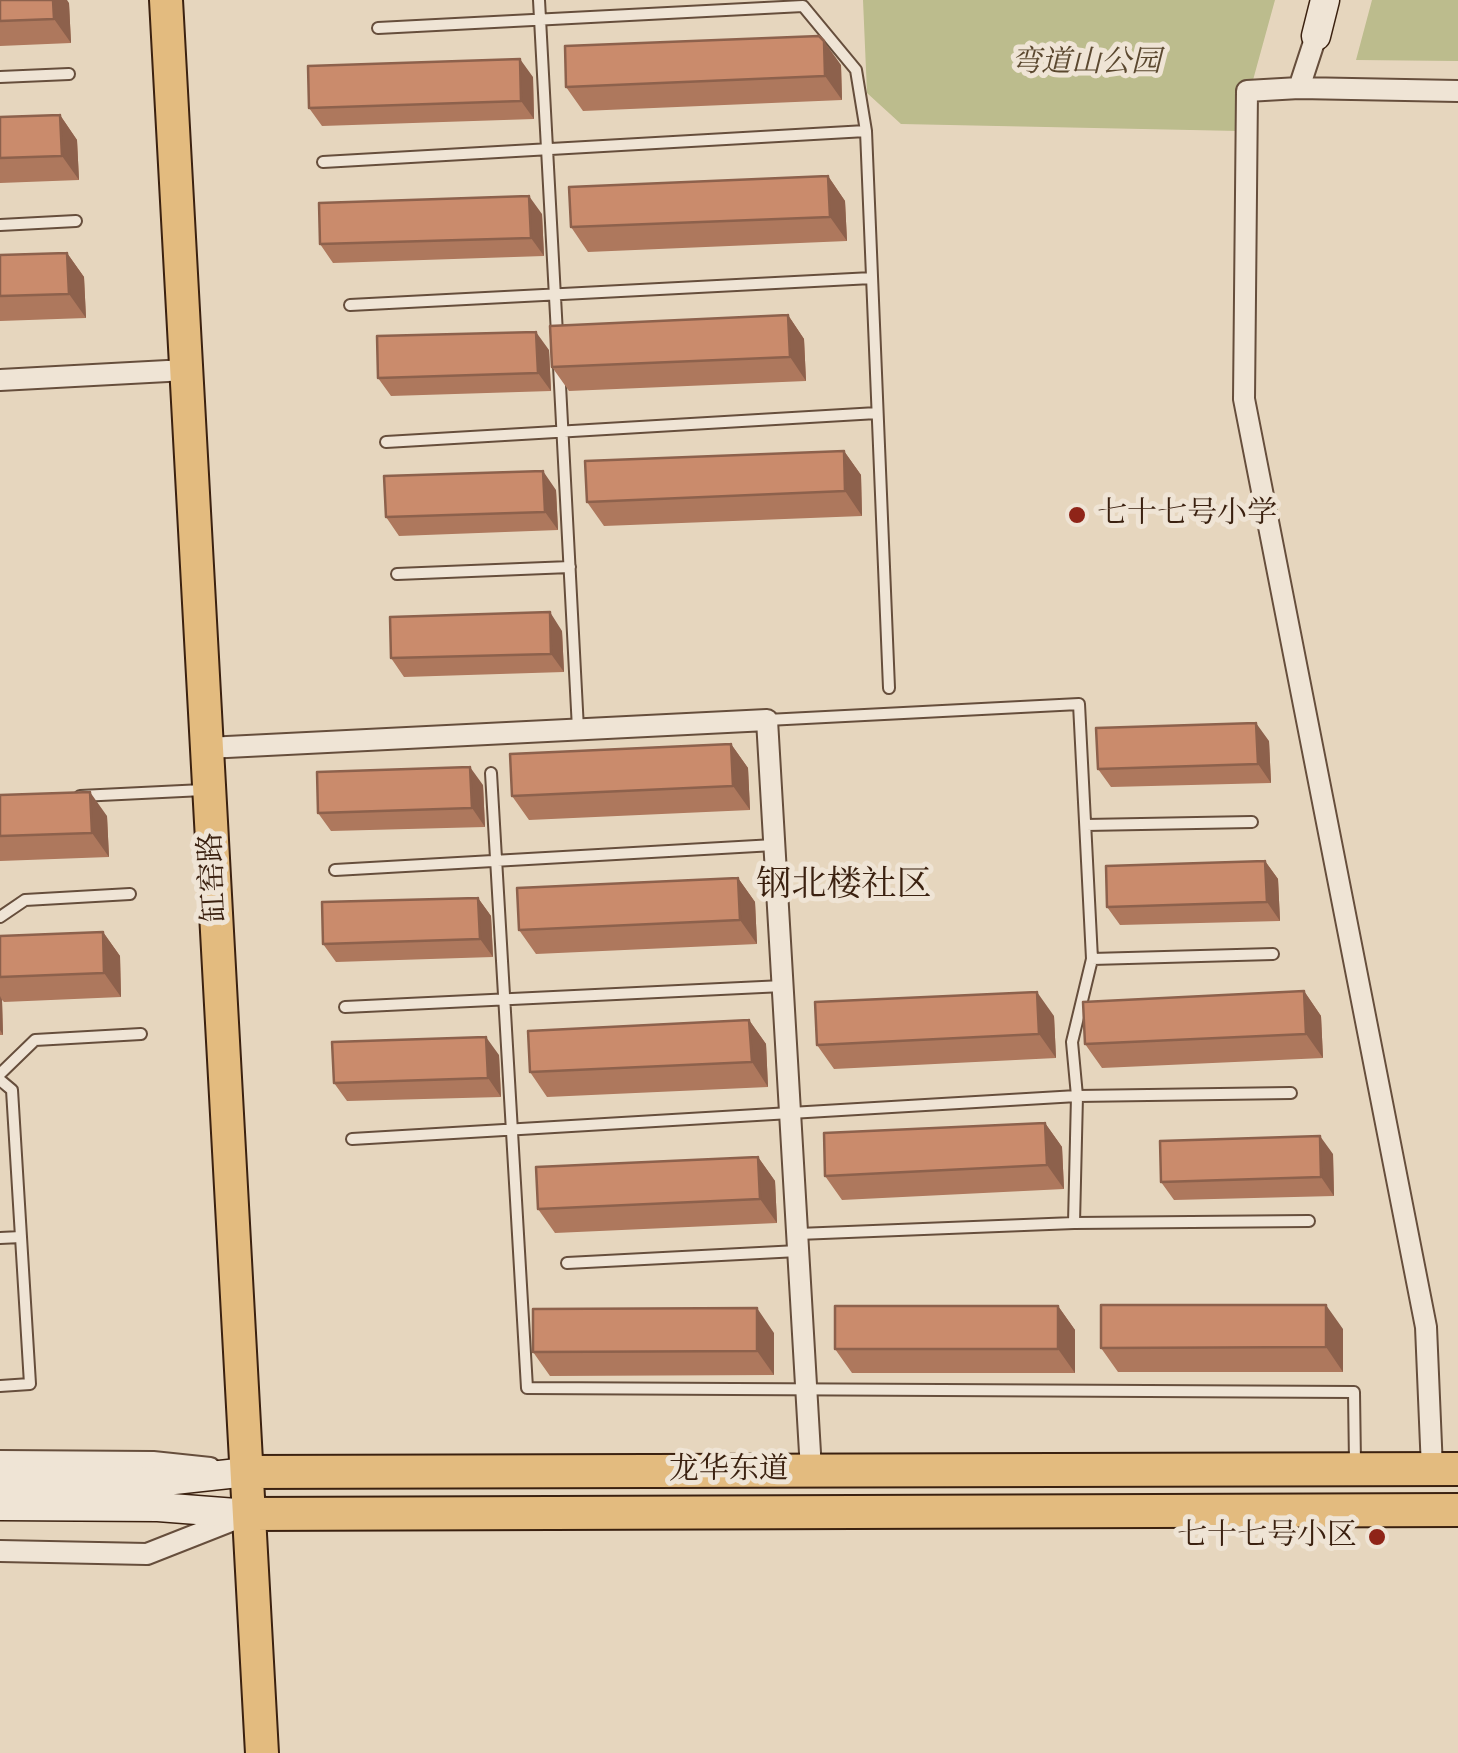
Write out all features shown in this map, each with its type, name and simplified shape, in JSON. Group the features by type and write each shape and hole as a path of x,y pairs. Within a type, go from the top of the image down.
{"main road":[{"name":"缸窑路","path":"166,0 262,1753"},
{"path":"1316,36 1325,0"},
{"name":"龙华东道","path":"0,1480 156,1482 247,1472 1445,1469"},
{"name":"龙华东道","path":"0,1506 158,1507 249,1514 1458,1510"}],"street":[{"path":"1299,88 1316,36"},
{"path":"1445,1469 1426,1327 1244,399 1247,91 1458,91"},
{"path":"0,380 186,370"},
{"path":"207,748 767,720 811,1470"},
{"path":"0,1461 153,1462 247,1472"},
{"path":"0,1551 147,1554 249,1514"}],"lane":[{"path":"539,0 578,730"},
{"path":"378,28 804,6 856,70 866,132 889,688"},
{"path":"0,77 69,74"},
{"path":"324,162 866,132"},
{"path":"0,225 76,221"},
{"path":"350,305 872,278"},
{"path":"386,442 876,413"},
{"path":"397,574 570,566"},
{"path":"767,720 1080,704 1092,960 1072,1042 1077,1096 1074,1222"},
{"path":"492,772 527,1388 1354,1392 1355,1469"},
{"path":"76,796 209,790"},
{"path":"1086,825 1252,822"},
{"path":"334,870 774,845"},
{"path":"0,917 24,900 130,894"},
{"path":"1092,960 1273,954"},
{"path":"345,1007 782,986"},
{"path":"0,1386 30,1384 12,1090 0,1077 35,1040 141,1034"},
{"path":"352,1139 1077,1096 1290,1093"},
{"path":"566,1264 1074,1222 1309,1221"},
{"path":"0,1238 21,1237"}],"green space":[{"name":"弯道山公园","path":"863,0 1275,0 1239,131 901,124 867,93"},
{"path":"1372,0 1458,0 1458,61 1356,60"}],"building":[{"path":"0,0 53,0 54,19 0,21"},
{"path":"819,36 824,41 825,76 566,87 565,46"},
{"path":"520,59 521,101 309,108 308,66"},
{"path":"60,115 62,156 0,158 0,117"},
{"path":"828,176 830,217 571,227 569,187"},
{"path":"529,196 531,238 320,244 319,203"},
{"path":"67,253 69,294 0,296 0,255"},
{"path":"788,315 790,357 552,367 550,326"},
{"path":"536,332 538,373 378,378 377,336"},
{"path":"844,451 845,491 587,502 585,461"},
{"path":"543,471 545,512 386,517 384,476"},
{"path":"550,612 551,654 391,658 390,617"},
{"path":"1256,723 1258,764 1098,769 1096,728"},
{"path":"731,744 733,786 512,796 510,754"},
{"path":"470,767 472,808 318,813 317,772"},
{"path":"90,792 92,833 0,836 0,795"},
{"path":"1265,861 1267,902 1107,907 1106,866"},
{"path":"738,878 740,920 519,930 517,888"},
{"path":"478,898 480,939 323,944 322,902"},
{"path":"103,932 104,973 0,977 0,936"},
{"path":"1304,991 1306,1034 1085,1044 1083,1002"},
{"path":"1037,992 1039,1034 817,1045 815,1002"},
{"path":"749,1020 752,1062 530,1072 528,1031"},
{"path":"486,1037 488,1078 334,1083 332,1042"},
{"path":"1045,1123 1047,1165 825,1176 824,1133"},
{"path":"1320,1136 1321,1177 1161,1182 1160,1141"},
{"path":"758,1157 760,1199 538,1209 536,1167"},
{"path":"1101,1305 1326,1305 1326,1347 1101,1348"},
{"path":"835,1306 1058,1306 1058,1349 835,1349"},
{"path":"757,1308 757,1351 533,1352 533,1309"}],"place":[{"name":"七十七号小学","path":"1077,515"},
{"name":"七十七号小区","path":"1377,1537"}],"district":[{"name":"钢北楼社区","path":"844,886"}]}
